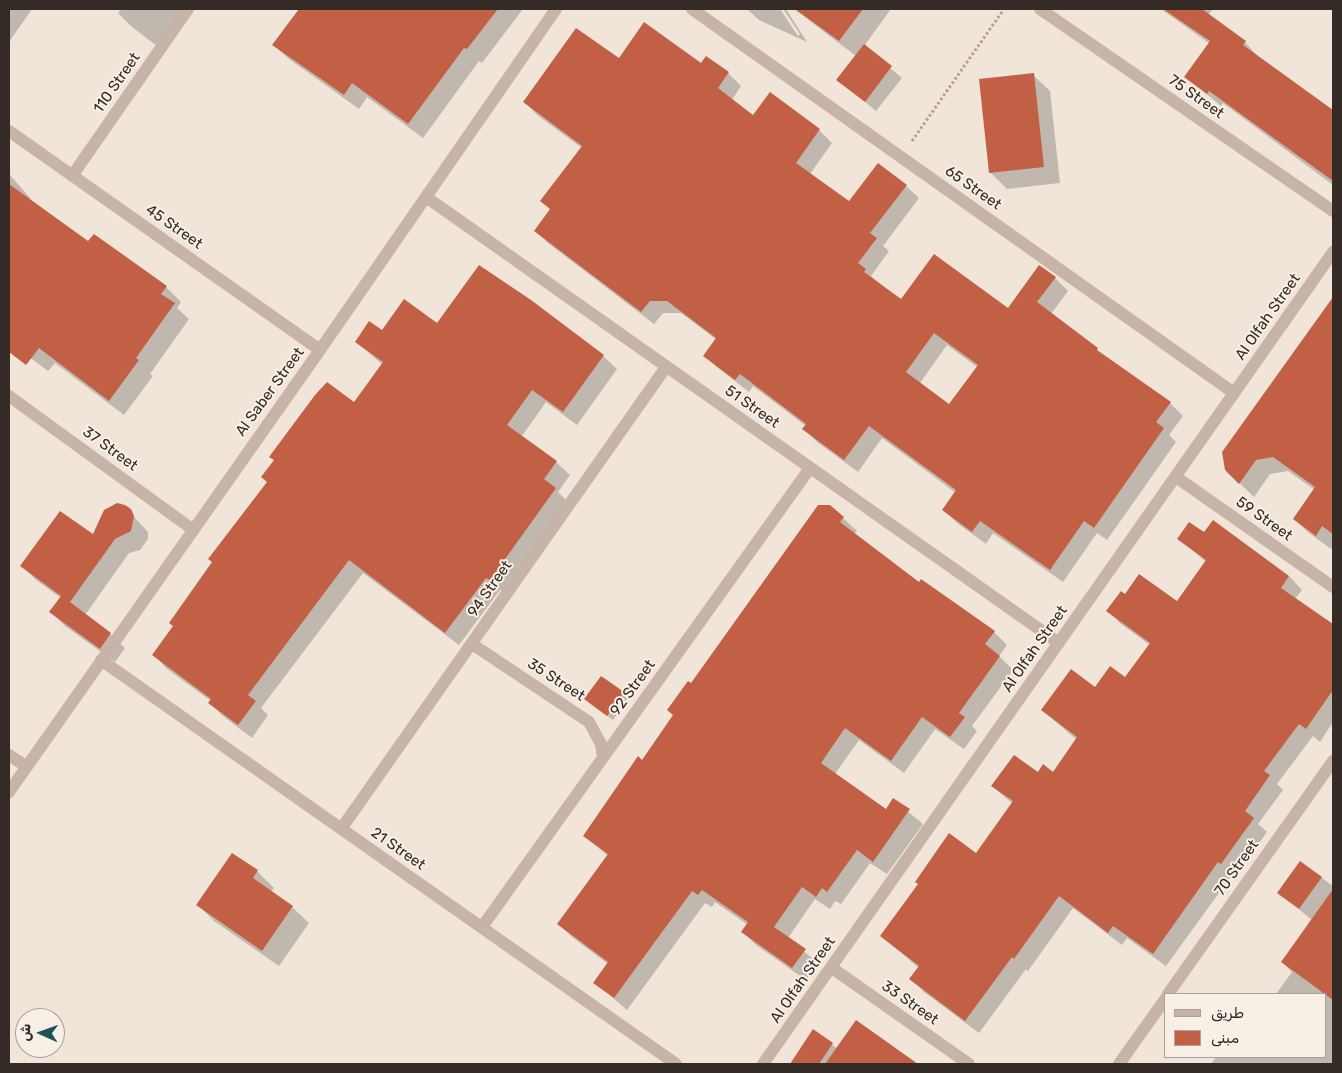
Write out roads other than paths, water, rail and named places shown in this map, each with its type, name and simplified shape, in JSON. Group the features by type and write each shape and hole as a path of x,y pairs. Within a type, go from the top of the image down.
{"street":[{"name":"110 Street","path":"72,176 188,9"},
{"name":"Al Saber Street","path":"9,792 192,529 320,350 556,9"},
{"name":"65 Street","path":"692,9 1234,393"},
{"name":"75 Street","path":"1040,9 1333,211"},
{"name":"45 Street","path":"9,131 320,350"},
{"name":"51 Street","path":"426,198 1059,643"},
{"name":"Al Olfah Street","path":"763,1064 1333,252"},
{"name":"94 Street","path":"341,829 666,367"},
{"name":"37 Street","path":"9,396 192,529"},
{"name":"92 Street","path":"482,927 810,468"},
{"name":"59 Street","path":"1176,477 1333,588"},
{"name":"35 Street","path":"472,644 588,722 601,744 603,758"},
{"name":"21 Street","path":"101,660 676,1064"},
{"path":"9,754 27,767"},
{"name":"70 Street","path":"1169,993 1333,761"},
{"name":"33 Street","path":"832,968 969,1064"},
{"path":"1119,1064 1164,1001"}]}
